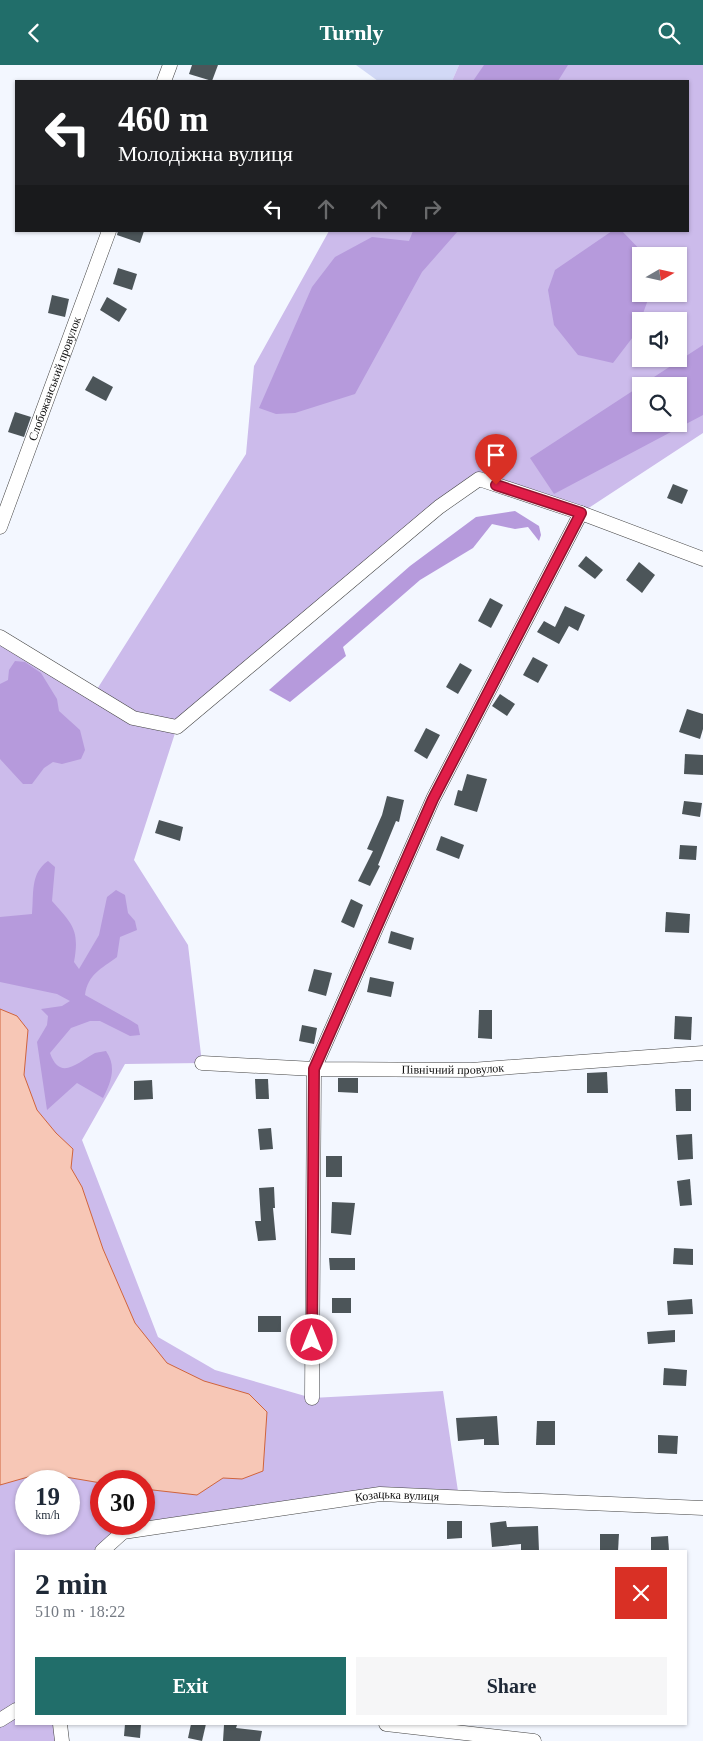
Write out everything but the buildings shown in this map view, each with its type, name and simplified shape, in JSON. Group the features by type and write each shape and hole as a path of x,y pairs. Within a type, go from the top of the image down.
{"street":[{"path":"164,80 170,65"},
{"name":"Слобожанський провулок","path":"0,527 108,232"},
{"path":"0,637 133,718 177,727 439,507 479,479 581,513 703,559"},
{"path":"312,1398 314,1069 433,799 581,513"},
{"name":"Північний провулок","path":"202,1063 314,1069 471,1070 703,1053"},
{"name":"Козацька вулиця","path":"103,1550 123,1532 380,1494 703,1508"},
{"path":"0,1720 15,1711"},
{"path":"60,1725 62,1741"},
{"path":"395,1725 534,1741"}],"shaded area":[{"path":"356,65 459,65 452,80 377,80"},
{"path":"459,65 703,65 703,433 581,513 479,479 177,727 134,860 188,945 202,1063 125,1064 82,1140 158,1337 215,1370 312,1398 443,1391 459,1498 380,1494 155,1527 155,1470 90,1470 90,1535 120,1535 103,1550 15,1550 15,1725 60,1725 62,1741 0,1741 0,637 94,694 246,454 254,366 328,232 689,232 689,80 452,80"},
{"path":"484,65 568,65 559,80 474,80"},
{"path":"413,232 457,232 422,272 355,394 295,413 276,414 259,408 312,287 335,257 372,237 409,241"},
{"path":"611,232 623,232 637,247 632,247 632,303 647,303 644,312 632,312 632,338 613,363 578,355 554,325 548,290 555,270"},
{"path":"703,345 703,415 687,423 687,377 654,377 669,367 687,367 687,355"},
{"path":"632,391 632,432 671,432 554,494 530,458"},
{"path":"515,511 539,526 541,535 539,541 528,527 515,529 492,524 473,548 420,580 343,647 346,656 290,702 269,690 410,566 476,517"},
{"path":"15,661 25,662 41,673 57,699 59,711 80,730 85,750 81,759 62,764 53,762 44,768 32,784 23,784 0,759 0,684 8,680 9,670"},
{"path":"48,861 55,867 52,901 73,928 76,942 74,962 79,969 99,935 107,897 116,890 125,895 128,913 135,921 137,930 120,937 117,957 92,977 85,995 138,1025 140,1035 130,1036 100,1021 90,1021 71,1028 50,1053 54,1062 59,1067 70,1067 95,1053 106,1051 111,1063 112,1075 103,1098 77,1083 47,1110 37,1042 47,1025 48,1016 41,1009 62,1006 70,1001 57,994 0,982 0,917 32,914 36,878 42,866"},
{"path":"0,1009 17,1016 28,1030 24,1075 37,1110 56,1133 73,1149 71,1168 82,1187 103,1249 135,1323 167,1363 204,1381 249,1394 267,1412 263,1471 242,1479 223,1478 197,1495 155,1490 155,1470 90,1470 90,1481 80,1479 80,1470 15,1470 15,1481 0,1485"}],"route":[{"path":"312,1340 314,1069 433,799 581,513 496,485"}]}
